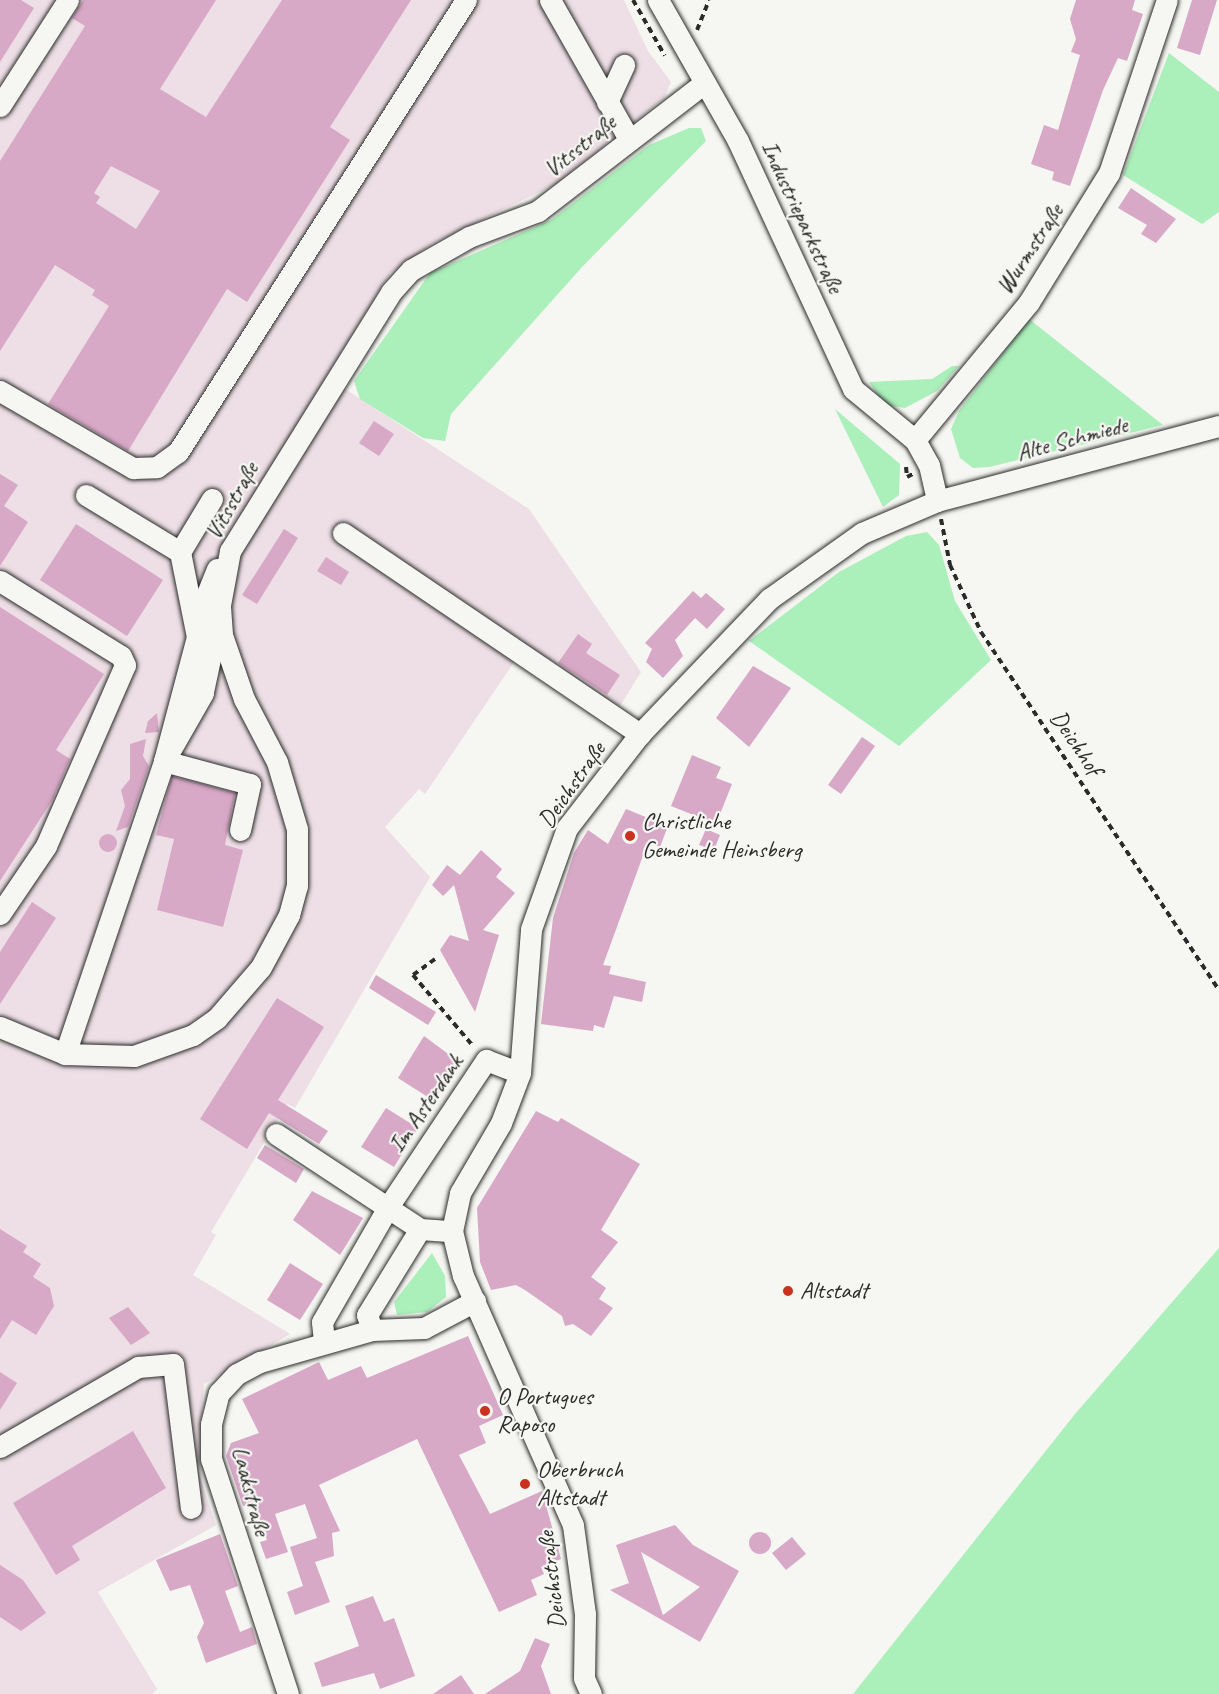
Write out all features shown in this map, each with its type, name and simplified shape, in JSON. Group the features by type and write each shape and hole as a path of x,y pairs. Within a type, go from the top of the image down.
{"street":[{"path":"0,106 68,0"},
{"path":"0,391 133,468 157,467 178,452 466,0"},
{"path":"550,0 629,139"},
{"name":"Industrieparkstraße","path":"658,0 738,141 853,389 915,440"},
{"name":"Wurmstraße","path":"915,440 1029,302 1109,172 1167,0"},
{"path":"607,102 624,65"},
{"name":"Vitsstraße","path":"0,1027 65,1054 134,1056 193,1035 240,995 289,915 297,886 297,829 277,762 244,699 222,635 220,605 230,551 392,292 411,270 469,237 538,211 704,83"},
{"name":"Alte Schmiede","path":"938,501 1219,426"},
{"path":"915,440 929,465 938,501"},
{"path":"86,495 180,552"},
{"path":"65,1054 78,1029 164,761 196,637 180,552 212,499"},
{"name":"Deichstraße","path":"583,1689 585,1614 573,1525 475,1300 452,1231 460,1193 501,1123 520,1073 531,929 542,890 567,828 640,734 769,599 810,566 862,533 938,501"},
{"path":"343,533 640,734"},
{"path":"164,761 203,693 211,654 205,598 230,551"},
{"path":"0,581 121,656 125,665 46,846 0,914"},
{"path":"164,761 250,784 240,830"},
{"name":"Im Asterdank","path":"324,1341 322,1322 388,1208 486,1060 520,1073"},
{"path":"276,1134 420,1229 452,1231"},
{"path":"372,1330 368,1315 420,1229"},
{"name":"Laakstraße","path":"288,1694 211,1460 211,1424 219,1393 237,1374 324,1341 372,1330 424,1328 475,1300"},
{"path":"0,1447 138,1367 173,1364 191,1508"}],"path":[{"name":"Deichhof","path":"938,501 950,565 966,607 1219,990"},
{"path":"435,959 413,975 486,1060"}],"shaded area":[{"path":"0,0 624,0 648,51 671,82 664,98 556,184 433,243 390,273 327,377 529,509 641,672 620,706 598,697 590,709 514,662 425,794 419,789 385,827 430,877 295,1108 287,1104 211,1232 216,1235 193,1275 290,1334 204,1384 198,1471 216,1525 98,1592 157,1689 152,1694 0,1694"}],"green space":[{"path":"1169,53 1219,92 1219,212 1202,224 1123,175"},
{"path":"689,128 701,128 706,141 582,267 451,414 445,441 423,438 360,399 354,381 430,273 551,220 649,145"},
{"path":"1029,319 1163,425 989,467 973,468 960,458 951,429 959,411"},
{"path":"952,366 959,366 937,391 905,408 885,405 869,382 932,379"},
{"path":"835,409 900,464 899,495 883,507"},
{"path":"927,532 939,545 955,601 991,660 899,746 749,641 839,572 906,536"},
{"path":"1219,1248 1219,1694 853,1694 1075,1414"},
{"path":"432,1253 445,1276 446,1297 427,1312 397,1315 394,1302"}],"building":[{"path":"0,0 21,0 34,8 0,62"},
{"path":"83,0 216,0 160,89 206,117 282,0 411,0 330,127 350,140 247,302 227,289 128,451 48,404 109,306 92,295 95,290 55,265 0,351 0,161 85,26 72,18","holes":["111,166 160,191 136,229 96,203 100,197 94,193"]},
{"path":"1076,0 1135,0 1132,10 1143,14 1127,61 1118,58 1103,90 1070,186 1052,180 1054,172 1031,164 1044,125 1058,130 1080,55 1071,52 1076,39 1070,19"},
{"path":"1192,0 1217,0 1200,55 1177,48"},
{"path":"1131,188 1176,219 1156,243 1141,234 1147,225 1118,208"},
{"path":"374,421 394,434 379,456 359,443"},
{"path":"0,474 18,485 4,506 28,522 0,566"},
{"path":"76,524 163,580 127,636 40,580"},
{"path":"284,529 298,538 257,604 242,595"},
{"path":"326,557 349,572 341,585 317,571"},
{"path":"693,591 701,598 706,593 725,609 707,629 695,618 675,640 683,656 663,678 646,662 652,649 645,643"},
{"path":"0,607 104,674 56,750 70,759 53,799 0,881"},
{"path":"578,634 592,644 586,653 620,675 607,695 558,663"},
{"path":"753,666 791,688 749,747 716,718"},
{"path":"157,713 159,732 145,733 148,721"},
{"path":"862,737 875,746 841,794 828,785"},
{"path":"146,739 143,756 149,766 128,827 116,831 125,806 121,790 130,779 130,744"},
{"path":"692,755 721,767 716,778 732,784 716,824 671,806"},
{"path":"172,776 235,793 225,845 243,850 223,927 157,910 174,839 156,835"},
{"path":"626,809 668,826 660,847 648,842 603,965 611,966 609,974 646,982 642,1002 614,996 604,1028 594,1025 593,1031 541,1024 553,918 574,853 588,830 608,844"},
{"path":"706,829 720,835 714,850 699,845"},
{"path":"104,834 112,834 117,839 115,850 104,852 99,847 99,839"},
{"path":"481,850 502,869 496,877 515,893 483,930 499,935 475,1012 440,950 450,935 469,941 454,885 443,896 432,885 447,865 460,875"},
{"path":"32,902 56,918 0,1004 0,952"},
{"path":"376,975 436,1012 428,1025 369,988"},
{"path":"277,998 324,1027 278,1100 328,1131 319,1144 269,1113 247,1149 200,1119"},
{"path":"424,1036 459,1062 434,1101 398,1078"},
{"path":"386,1108 418,1128 394,1167 361,1147"},
{"path":"536,1111 558,1122 561,1118 640,1164 601,1230 618,1242 591,1277 606,1288 599,1299 613,1308 591,1336 573,1324 565,1326 562,1316 516,1285 491,1290 480,1262 477,1208"},
{"path":"265,1145 304,1169 296,1183 257,1158"},
{"path":"312,1191 363,1218 340,1255 293,1220"},
{"path":"0,1229 27,1246 23,1252 41,1264 33,1277 50,1288 54,1306 36,1335 12,1320 0,1339"},
{"path":"290,1263 323,1284 300,1320 267,1300"},
{"path":"128,1307 150,1333 131,1345 109,1318"},
{"path":"468,1336 503,1415 479,1426 486,1443 459,1455 490,1514 542,1491 561,1559 541,1567 544,1574 531,1580 537,1595 499,1612 417,1439 319,1485 340,1531 332,1533 334,1556 315,1562 330,1602 295,1615 287,1592 303,1586 290,1547 317,1538 305,1504 275,1514 288,1552 266,1559 260,1542 267,1540 254,1503 243,1506 226,1456 231,1443 259,1433 242,1399 319,1362 328,1380 361,1366 367,1378"},
{"path":"0,1372 17,1383 0,1410"},
{"path":"133,1431 166,1488 72,1546 80,1560 56,1575 13,1503"},
{"path":"675,1525 693,1545 739,1571 700,1642 610,1590 629,1583 616,1545","holes":["641,1552 700,1587 663,1615"]},
{"path":"760,1532 768,1535 771,1543 768,1551 760,1554 752,1551 749,1543 752,1535"},
{"path":"220,1534 238,1586 225,1591 240,1632 252,1627 257,1644 206,1663 197,1637 204,1623 190,1585 170,1591 156,1560"},
{"path":"792,1537 806,1554 786,1570 772,1553"},
{"path":"0,1565 23,1580 46,1613 21,1631 0,1617"},
{"path":"373,1596 384,1622 394,1618 415,1676 380,1689 374,1673 322,1687 314,1663 359,1646 345,1606"},
{"path":"535,1638 550,1644 541,1666 551,1694 485,1694 520,1671"},
{"path":"461,1675 474,1694 433,1694"}],"place":[{"name":"Christliche Gemeinde Heinsberg","path":"630,836"},
{"name":"Altstadt","path":"788,1291"},
{"name":"O Portugues Raposo","path":"485,1411"},
{"name":"Oberbruch Altstadt","path":"525,1484"}]}
